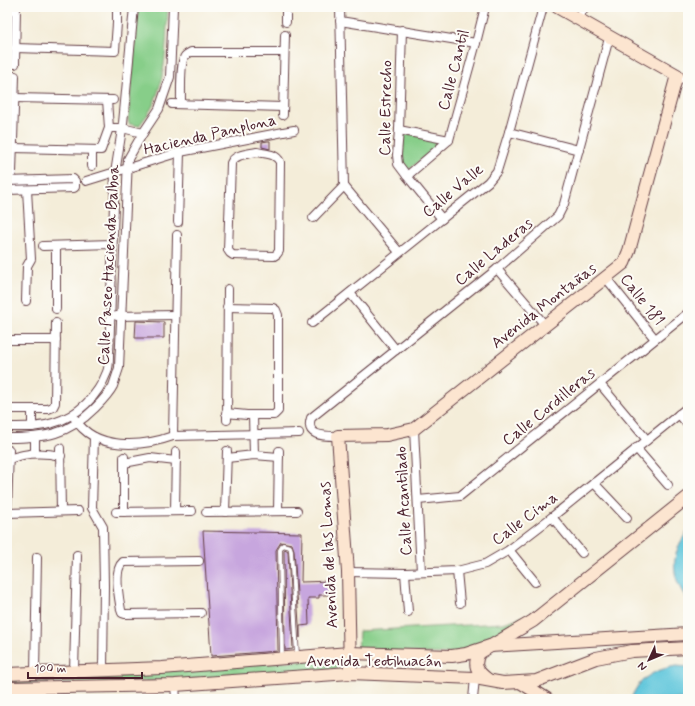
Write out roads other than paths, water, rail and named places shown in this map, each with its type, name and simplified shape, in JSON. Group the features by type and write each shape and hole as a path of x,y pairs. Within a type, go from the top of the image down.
{"main road":[{"path":"557,7 677,75"},
{"name":"Avenida Montañas","path":"338,436 387,435 414,429 624,263 629,251 677,75"},
{"name":"Avenida de las Lomas","path":"338,436 348,572 350,673"},
{"path":"481,679 476,666 476,659 479,653 533,621 688,497"},
{"name":"Avenida Teotihuacán","path":"7,674 169,667 350,653 452,656 466,654 490,646 688,634"},
{"name":"Avenida Teotihuacán","path":"7,688 175,685 350,673 481,679 503,682 536,681 596,658 632,651 688,648"},
{"path":"518,682 547,699"}],"street":[{"path":"15,64 16,7"},
{"path":"15,48 115,51 117,7"},
{"name":"Calle Paseo Hacienda Balboa","path":"7,428 32,427 54,423 73,415 84,407 96,392 107,371 109,356 115,172 122,128 134,7"},
{"name":"Calle Paseo Hacienda Balboa","path":"7,438 35,437 58,433 78,423 103,400 112,387 119,368 128,159 143,133 159,110 170,77 173,7"},
{"path":"286,7 286,22"},
{"path":"340,7 344,186 399,252"},
{"name":"Calle Cantil","path":"449,140 485,7"},
{"name":"Calle Valle","path":"312,323 488,182 493,176 497,170 509,132 543,7"},
{"path":"577,19 584,7"},
{"path":"340,20 476,43"},
{"path":"117,23 133,23"},
{"name":"Calle Estrecho","path":"402,30 397,155 398,164 442,219"},
{"path":"172,104 283,111 285,35"},
{"name":"Calle Laderas","path":"311,429 310,423 312,418 497,269 558,216 564,204 610,38"},
{"path":"181,104 183,59 186,54 191,52 284,52"},
{"path":"677,75 688,82"},
{"path":"12,174 15,76"},
{"path":"170,77 182,76"},
{"path":"13,148 99,150 102,148 109,128 110,100 14,98"},
{"path":"109,128 122,128 143,133"},
{"name":"Hacienda Panplona","path":"86,181 180,152 294,130"},
{"path":"399,130 449,140"},
{"path":"509,132 578,150"},
{"path":"257,138 257,152"},
{"path":"407,176 449,140"},
{"path":"92,150 92,166"},
{"path":"178,222 180,152"},
{"path":"257,152 274,155 280,162 279,251 274,256 233,255 230,254 228,250 231,163 232,159 236,156 257,152"},
{"path":"7,181 75,180 74,188 7,190"},
{"path":"313,218 344,186"},
{"path":"26,301 27,266 31,259 27,190"},
{"path":"173,436 177,235"},
{"path":"43,246 112,244"},
{"path":"56,246 56,309"},
{"path":"497,269 545,325"},
{"name":"Calle 181","path":"606,278 655,339"},
{"path":"227,307 272,308 276,310 278,316 278,411 274,415 227,416 227,307 228,289"},
{"path":"350,293 396,350"},
{"name":"Calle Cordilleras","path":"418,500 460,496 688,313"},
{"path":"110,316 175,315"},
{"path":"7,409 32,410 48,409 53,407 55,403 56,323"},
{"path":"7,340 56,340"},
{"path":"600,384 647,440"},
{"name":"Calle Cima","path":"348,572 404,573 457,571 485,564 509,550 552,517 688,407"},
{"path":"32,410 32,427"},
{"path":"678,414 688,425"},
{"path":"73,415 78,423 94,437 112,442 134,444 151,442 173,436 299,433"},
{"path":"253,415 254,455"},
{"name":"Avenida Montañas","path":"311,429 320,436 338,436"},
{"name":"Calle Acantilado","path":"414,429 421,572"},
{"path":"35,437 35,453"},
{"path":"94,437 92,508 103,527 103,670"},
{"path":"150,458 151,442"},
{"path":"60,448 60,512"},
{"path":"636,448 668,485"},
{"path":"9,450 7,513 78,511"},
{"path":"9,459 21,454 35,453 61,456"},
{"path":"226,512 227,454 279,454 278,511"},
{"path":"175,511 176,456 124,460 120,512 192,511"},
{"path":"594,482 627,518"},
{"path":"206,512 297,511"},
{"path":"552,517 582,553"},
{"path":"509,550 535,582"},
{"path":"74,671 77,555"},
{"path":"35,673 37,556"},
{"path":"199,561 124,562 121,563 117,587 121,610 122,613 125,614 201,613"},
{"path":"457,571 460,603"},
{"path":"404,573 408,612"},
{"path":"104,586 117,587"},
{"path":"473,699 481,679"},
{"path":"175,685 176,699"}],"lane":[{"path":"282,658 280,550 283,545 290,547 291,550 298,657"}],"water":[{"path":"688,531 688,600 678,583 674,566 678,548"},
{"path":"676,666 688,667 688,699 631,699 634,691 643,680 655,672"}]}
